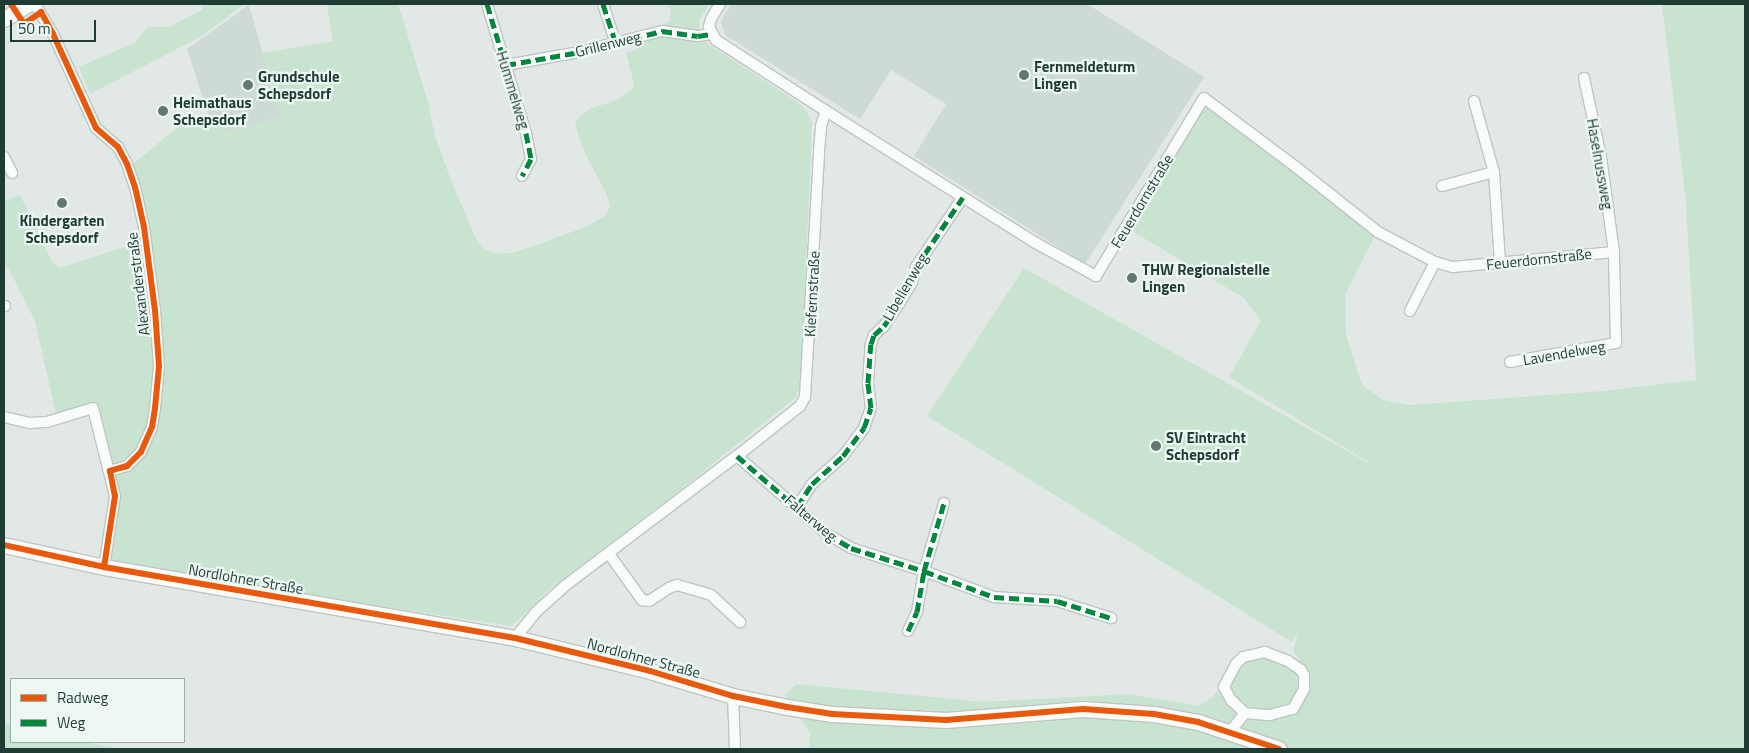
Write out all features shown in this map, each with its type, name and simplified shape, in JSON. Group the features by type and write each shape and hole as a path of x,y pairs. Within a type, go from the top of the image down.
{"street":[{"path":"4,19 28,4"},
{"name":"Alexanderstraße","path":"35,4 53,34 96,128 118,148 127,164 144,227 157,347 158,366 155,408 152,427 140,452 127,466 110,471"},
{"name":"Hummelweg","path":"487,4 526,132 531,159 522,176"},
{"path":"603,4 615,42"},
{"path":"720,4 711,19 709,27 711,34 716,40 826,111"},
{"name":"Grillenweg","path":"506,65 574,53 662,31 698,36 711,34"},
{"name":"Haselnussweg","path":"1584,78 1601,157 1614,252"},
{"name":"Feuerdornstraße","path":"826,111 1034,242 1096,276 1204,98 1378,232 1435,262 1453,267 1614,252"},
{"path":"1474,101 1494,172 1500,263"},
{"name":"Kiefernstraße","path":"516,638 536,612 800,406 805,397 819,151 821,126 826,111"},
{"path":"4,157 12,173"},
{"path":"1442,186 1494,172"},
{"name":"Libellenweg","path":"797,507 812,484 843,456 864,428 871,408 868,383 871,344 874,334 884,326 899,304 912,282 916,267 963,197"},
{"name":"Lavendelweg","path":"1510,362 1616,343 1614,252"},
{"path":"1410,311 1435,262"},
{"path":"4,417 31,423 47,422 93,408 115,496 104,567"},
{"name":"Falterweg","path":"737,456 839,542 882,559 924,570 994,597 1057,601 1111,618"},
{"path":"908,631 917,612 924,570 944,503"},
{"name":"Nordlohner Straße","path":"4,545 104,567 516,638 650,671 733,696 832,714 946,720 1083,709 1114,710 1154,714 1198,722 1279,749"},
{"path":"609,554 642,600 649,602 669,588 677,586 711,595 740,622"},
{"path":"1265,652 1288,661 1301,670 1304,675 1304,690 1293,709 1270,716 1245,713 1230,700 1224,687 1236,664 1243,657 1265,652"},
{"path":"733,696 735,749"},
{"path":"1230,732 1245,713"}],"shaded area":[{"path":"731,4 1087,4 1204,77 1085,264 914,156 946,104 891,70 860,119 725,35 721,21"},
{"path":"249,5 281,117 227,133 222,116 210,120 187,49"}],"green space":[{"path":"204,4 244,4 202,36 90,94 79,67 134,43 148,27 169,27 202,10"},
{"path":"327,4 398,4 428,102 435,136 452,183 477,241 486,250 496,254 511,253 534,246 588,226 606,215 610,206 606,193 585,153 575,125 579,117 591,108 615,101 632,90 634,83 626,53 636,50 658,26 669,22 671,13 668,4 709,4 699,21 699,34 702,40 803,106 812,122 801,384 795,398 681,489 551,588 512,626 108,565 111,501 107,474 87,406 56,414 35,321 4,263 4,201 20,195 52,262 60,268 140,242 145,228 130,167 188,118 191,127 222,117 228,133 281,117 262,53 333,41"},
{"path":"1662,4 1745,4 1745,749 809,749 810,733 785,695 797,684 983,702 1129,694 1199,706 1211,698 1253,654 1296,666 1300,659 1294,653 1298,632 1292,642 927,416 1024,268 1386,473 1229,377 1261,321 1244,298 1132,231 1204,99 1377,232 1345,294 1346,335 1362,385 1383,400 1410,405 1604,391 1696,380 1686,202"},
{"path":"4,723 10,725 10,743 89,743 121,749 4,749"}],"marked path":[{"path":"487,4 526,133 531,159 522,176"},
{"path":"603,4 615,42"},
{"path":"506,65 574,53 662,31 698,36 711,34"},
{"path":"797,507 812,484 843,456 864,428 871,408 868,383 871,344 874,335 884,326 899,304 912,282 916,267 963,197"},
{"path":"737,456 827,534 851,548 924,571 994,597 1057,601 1111,618"},
{"path":"908,631 917,612 924,571 944,503"}],"cycle path":[{"path":"11,4 24,24 41,12 96,128 118,147 127,164 135,187 144,227 155,310 159,366 155,408 152,427 141,452 127,466 110,471 115,496 104,567"},
{"path":"4,545 104,567 515,638 650,671 733,696 787,707 832,714 946,720 1083,709 1154,714 1198,722 1279,749"}],"place":[{"name":"Fernmeldeturm Lingen","path":"1024,75"},
{"name":"Grundschule Schepsdorf","path":"248,85"},
{"name":"Heimathaus Schepsdorf","path":"163,111"},
{"name":"Kindergarten Schepsdorf","path":"62,203"},
{"name":"THW Regionalstelle Lingen","path":"1132,278"},
{"name":"SV Eintracht Schepsdorf","path":"1156,446"}]}
